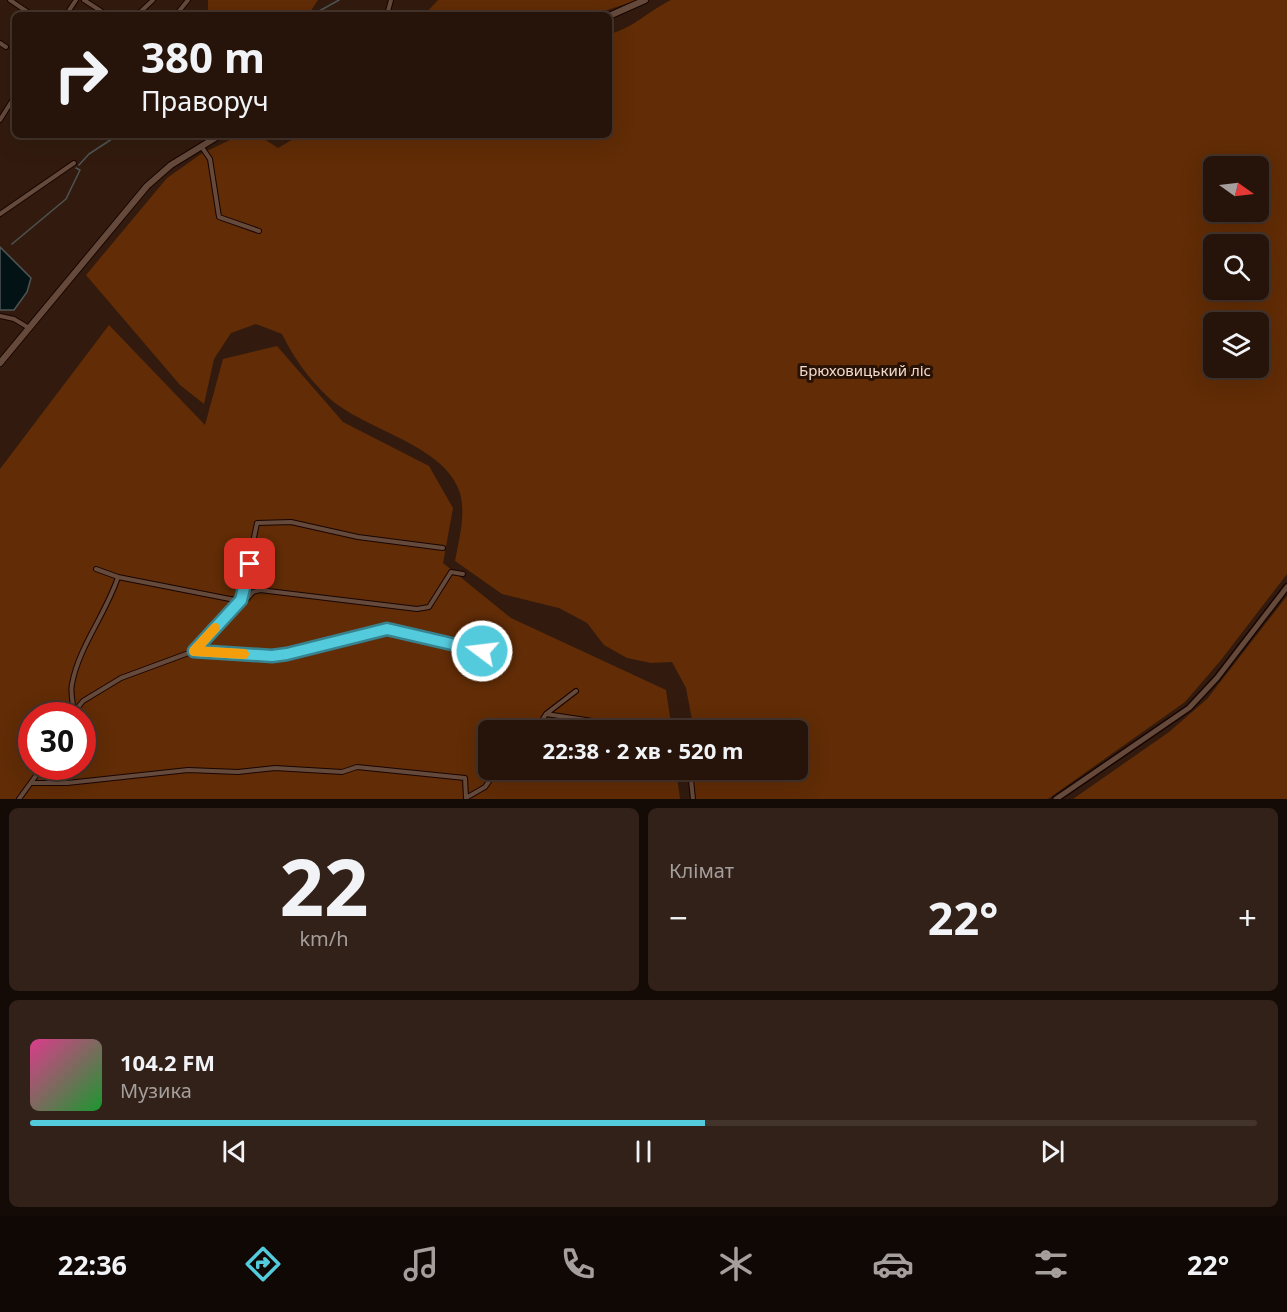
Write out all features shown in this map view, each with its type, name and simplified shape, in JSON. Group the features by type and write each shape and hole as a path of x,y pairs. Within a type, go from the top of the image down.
{"main road":[{"path":"612,15 645,0"},
{"path":"0,363 147,186 171,165 215,138"}],"street":[{"path":"10,0 28,12"},
{"path":"84,0 102,12"},
{"path":"140,12 153,0"},
{"path":"178,12 188,0"},
{"path":"0,43 6,47"},
{"path":"0,120 12,101"},
{"path":"201,146 210,159 219,217 259,231"},
{"path":"0,214 74,163"},
{"path":"0,316 14,319 29,328"},
{"path":"240,600 257,523 291,522 358,537 443,548"},
{"path":"96,569 118,578 240,600"},
{"path":"194,651 240,600 260,590 417,609 429,607 451,572 464,574"},
{"path":"72,702 71,686 81,655 99,622 118,578"},
{"path":"1056,799 1189,708 1216,678 1287,587"},
{"path":"81,702 121,678 194,651 272,656 292,654 387,629 482,651"},
{"path":"542,720 546,714 576,691"},
{"path":"546,714 586,720"},
{"path":"31,783 67,783 188,770 238,772 275,768 342,772 357,767 465,778 466,798 485,787 490,780"},
{"path":"19,799 33,780"},
{"path":"691,780 693,799"}],"green space":[{"path":"208,0 318,0 310,12 208,12"},
{"path":"438,0 637,0 602,12 427,12"},
{"name":"Брюховицький ліс","path":"671,0 1287,0 1287,574 1221,660 1185,702 1048,799 693,799 692,780 808,780 808,720 692,720 686,688 672,662 651,663 627,658 604,645 587,623 559,608 502,594 455,561 461,527 462,501 451,476 438,462 421,450 343,409 328,397 302,367 282,334 256,324 231,333 214,359 204,404 180,385 86,275 167,178 201,154 234,138 263,138 278,148 295,138 612,138 612,33 625,28"},
{"path":"109,325 205,425 223,359 277,346 343,422 429,466 453,508 443,563 511,618 666,690 670,720 478,720 478,780 677,780 680,799 0,799 0,469"},
{"path":"1287,596 1287,799 1073,799 1169,732 1207,699"}],"shaded area":[{"path":"0,247 31,278 27,292 14,310 0,310"}],"waterway":[{"path":"317,12 339,0"},
{"path":"79,165 89,154 113,138"},
{"path":"12,244 66,199 80,170 76,168"}],"slow traffic":[{"path":"215,628 194,651 244,654"}],"route":[{"path":"250,564 241,600 194,651 272,656 303,652 328,643 387,629 482,651"}]}
